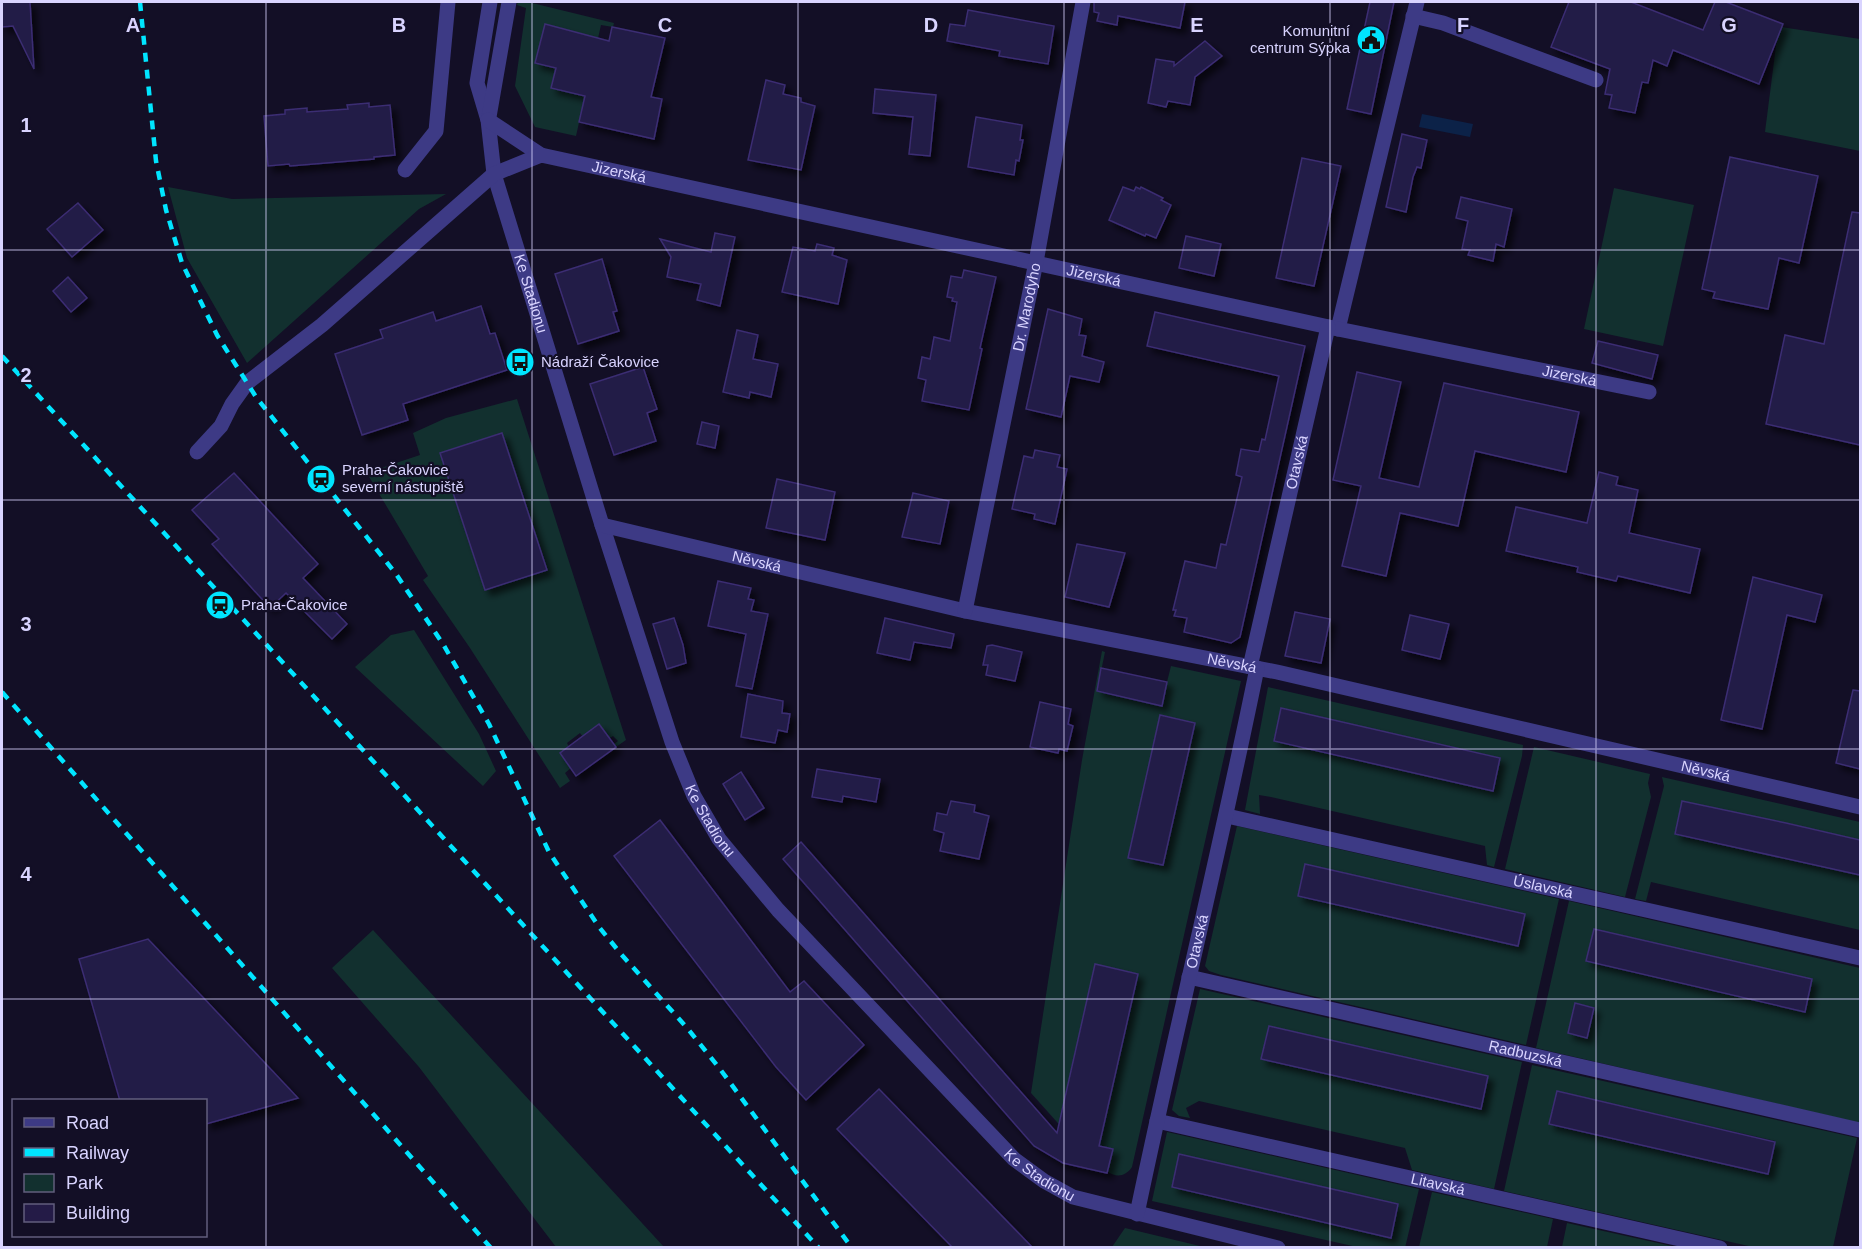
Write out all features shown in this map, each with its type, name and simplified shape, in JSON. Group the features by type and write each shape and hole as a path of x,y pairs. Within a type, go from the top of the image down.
{"street":[{"path":"405,170 436,131 448,2"},
{"name":"Ke Stadionu","path":"490,2 477,83 488,120 494,174 602,525 672,742 694,796 719,839 778,910 1014,1159 1073,1197 1278,1248"},
{"name":"Ke Stadionu","path":"488,120 508,2"},
{"name":"Dr. Marodyho","path":"965,611 1036,262 1083,2"},
{"path":"1415,9 1443,23 1596,80"},
{"name":"Otavská","path":"1137,1214 1156,1121 1227,816 1253,667 1333,328 1415,9"},
{"name":"Jizerská","path":"488,120 540,155 1333,328 1649,393"},
{"path":"197,452 221,426 232,404 247,383 322,325 494,174 540,155"},
{"name":"Něvská","path":"602,525 965,611 1253,667 1860,807"},
{"name":"Úslavská","path":"1227,816 1860,958"},
{"name":"Radbuzská","path":"1189,977 1860,1130"},
{"name":"Litavská","path":"1156,1121 1720,1248"}],"green space":[{"path":"518,2 528,2 614,23 613,27 601,25 576,136 535,127 515,86 526,8 517,5"},
{"path":"1781,27 1860,39 1860,151 1765,132 1777,38"},
{"path":"168,187 232,199 446,194 419,209 247,363 187,258"},
{"path":"1614,188 1694,205 1663,346 1584,329"},
{"path":"517,399 626,740 616,747 614,744 618,741 613,736 610,738 599,724 583,737 580,733 567,743 571,768 565,773 570,781 560,788 470,648 423,580 428,576 368,475 375,470 420,455 413,433 446,418"},
{"path":"414,630 479,734 496,771 483,786 355,667 391,635"},
{"path":"1102,651 1105,652 1097,691 1161,706 1171,666 1241,681 1132,1167 1124,1174 1118,1175 1108,1172 1112,1149 1073,1140 1031,1093 1082,760","holes":["1160,715 1195,723 1163,865 1128,858","1095,964 1138,974 1061,1114"]},
{"path":"1268,687 1523,745 1494,867 1487,865 1485,846 1271,797 1259,795 1260,814 1245,810","holes":["1281,709 1500,758 1493,791 1274,741"]},
{"path":"1534,747 1650,774 1648,783 1651,797 1625,897 1505,869"},
{"path":"1662,777 1860,822 1859,840 1682,802 1675,834 1860,875 1860,930 1651,882 1646,901 1635,899 1664,786"},
{"path":"1237,826 1559,899 1526,1045 1221,975 1209,971 1205,966","holes":["1306,864 1525,914 1518,946 1298,896"]},
{"path":"1569,901 1860,968 1860,1123 1536,1048","holes":["1594,929 1812,979 1805,1011 1586,961","1575,1003 1595,1008 1587,1038 1569,1033"]},
{"path":"373,930 664,1247 556,1247 419,1067 332,968"},
{"path":"1200,989 1522,1062 1494,1189 1412,1170 1405,1148 1199,1101 1186,1108 1190,1118 1179,1116 1172,1110","holes":["1269,1026 1488,1076 1481,1108 1261,1059"]},
{"path":"1532,1065 1857,1138 1833,1247 1753,1247 1504,1191","holes":["1557,1091 1775,1141 1768,1174 1549,1124"]},
{"path":"1167,1132 1419,1189 1405,1248 1357,1247 1152,1201","holes":["1179,1155 1398,1204 1391,1237 1172,1187"]},
{"path":"1432,1192 1553,1219 1547,1247 1419,1247"},
{"path":"1567,1223 1676,1247 1562,1247"},
{"path":"1125,1228 1204,1247 1112,1247"}],"water":[{"path":"1422,114 1473,124 1470,137 1419,127"}],"building":[{"path":"2,2 30,2 34,69 13,26 2,27"},
{"path":"1094,2 1185,2 1180,28 1118,16 1117,25 1097,21 1099,13 1094,12"},
{"path":"1370,2 1394,2 1371,114 1347,109"},
{"path":"1569,2 1631,2 1703,30 1715,2 1726,2 1783,24 1759,84 1673,50 1667,66 1653,60 1648,83 1642,82 1635,113 1609,108 1612,95 1605,94 1610,69 1551,47"},
{"path":"968,10 1054,26 1048,64 999,56 1000,51 947,41 950,24 965,26"},
{"path":"545,24 609,41 612,27 665,38 651,97 662,99 654,139 579,122 585,96 551,88 556,68 535,63"},
{"path":"1205,41 1222,56 1195,77 1190,105 1168,101 1166,107 1148,103 1156,59 1174,62 1174,66"},
{"path":"766,80 785,85 783,94 801,98 801,102 815,106 801,170 748,160"},
{"path":"875,89 936,95 930,156 909,154 913,117 873,113"},
{"path":"369,103 369,107 390,105 395,155 374,157 374,159 268,166 264,116 285,114 285,110 307,108 307,112 348,109 347,105"},
{"path":"976,117 1022,125 1020,140 1023,140 1014,175 968,167"},
{"path":"1402,134 1427,140 1421,168 1417,167 1413,177 1406,212 1386,207"},
{"path":"1730,157 1818,176 1799,263 1779,258 1768,309 1713,298 1715,292 1702,289"},
{"path":"1302,158 1341,166 1314,286 1276,278"},
{"path":"1123,187 1134,191 1136,187 1140,189 1141,187 1163,198 1161,200 1171,205 1156,238 1146,234 1145,236 1109,220"},
{"path":"1461,197 1512,209 1504,247 1496,244 1493,261 1468,255 1470,250 1462,249 1468,221 1456,218"},
{"path":"78,203 103,230 72,257 47,229"},
{"path":"1852,212 1860,213 1860,445 1766,424 1785,335 1824,344"},
{"path":"715,233 735,237 720,306 697,300 701,284 667,277 671,257 660,239 711,252"},
{"path":"1186,236 1221,244 1214,276 1179,268"},
{"path":"817,244 834,248 832,255 847,260 838,304 782,292 793,247 815,251"},
{"path":"602,259 617,311 613,312 619,331 578,344 555,274"},
{"path":"964,270 996,277 969,410 922,401 926,380 918,378 922,357 930,359 934,337 950,341 957,302 947,297 951,276 962,278"},
{"path":"68,277 87,298 71,312 53,291"},
{"path":"481,306 490,334 495,333 507,370 403,404 408,420 362,435 335,354 383,338 380,330 433,312 436,321"},
{"path":"1048,309 1082,319 1079,335 1086,336 1082,356 1104,362 1099,382 1070,376 1061,417 1026,409"},
{"path":"1155,312 1305,346 1240,637 1231,643 1184,632 1187,618 1174,616 1176,610 1173,610 1185,561 1216,568 1221,544 1226,545 1242,477 1236,475 1241,449 1259,452 1262,439 1265,440 1279,376 1147,346"},
{"path":"737,330 758,335 753,359 778,364 771,397 750,392 749,398 723,392"},
{"path":"1598,341 1658,355 1652,379 1592,363"},
{"path":"643,367 657,409 647,413 656,441 614,455 590,384"},
{"path":"1357,372 1401,382 1379,478 1419,487 1444,383 1579,412 1566,472 1475,451 1458,526 1400,513 1386,576 1342,566 1361,486 1333,480"},
{"path":"702,422 719,426 715,448 697,444"},
{"path":"502,433 547,570 485,590 440,453"},
{"path":"1035,450 1060,455 1057,467 1067,469 1055,524 1034,519 1035,514 1012,509 1024,456 1033,458"},
{"path":"1599,472 1618,477 1616,485 1638,490 1629,533 1700,549 1690,593 1618,576 1616,581 1577,572 1578,567 1506,551 1516,507 1587,523"},
{"path":"234,473 318,564 303,578 347,624 332,639 286,593 270,608 212,544 219,539 192,510"},
{"path":"777,479 835,492 825,540 766,528"},
{"path":"913,493 949,501 940,544 902,537"},
{"path":"1077,544 1125,553 1109,607 1065,597"},
{"path":"1753,577 1822,595 1815,622 1787,615 1762,729 1721,720"},
{"path":"718,581 751,588 748,599 754,600 751,611 768,614 752,689 736,686 746,634 708,626"},
{"path":"1295,612 1330,619 1321,663 1285,656"},
{"path":"1410,615 1449,624 1440,659 1402,650"},
{"path":"674,618 686,663 667,669 653,624"},
{"path":"885,618 954,634 951,648 914,642 910,660 877,653"},
{"path":"992,645 1022,652 1015,681 986,675 988,665 983,665 987,646"},
{"path":"1101,668 1167,682 1162,706 1097,691"},
{"path":"1853,690 1860,691 1860,769 1836,763"},
{"path":"748,694 783,701 782,713 790,714 787,732 778,730 775,743 741,737"},
{"path":"1040,702 1071,709 1068,724 1073,726 1067,751 1059,749 1058,753 1030,747"},
{"path":"1281,708 1500,758 1493,791 1274,741"},
{"path":"1160,715 1195,723 1163,865 1128,858"},
{"path":"599,724 616,747 576,776 560,753"},
{"path":"817,769 880,779 876,802 843,796 842,802 812,797"},
{"path":"741,772 764,808 745,820 723,784"},
{"path":"951,801 975,805 974,812 989,816 979,859 940,851 944,833 934,830 937,813 947,815"},
{"path":"1682,801 1860,840 1860,875 1675,834"},
{"path":"660,820 790,992 804,981 864,1045 806,1100 776,1067 614,856"},
{"path":"801,842 1057,1133 1095,964 1138,974 1099,1146 1113,1149 1107,1173 1063,1163 1034,1146 783,859"},
{"path":"1305,864 1525,914 1518,946 1298,896"},
{"path":"1594,929 1812,979 1805,1012 1586,961"},
{"path":"148,939 298,1098 207,1124 207,1099 119,1099 79,959"},
{"path":"1575,1003 1594,1008 1587,1038 1568,1033"},
{"path":"1269,1026 1488,1076 1481,1109 1261,1059"},
{"path":"879,1089 1033,1248 953,1248 837,1129"},
{"path":"1557,1091 1775,1142 1768,1174 1549,1124"},
{"path":"1179,1154 1398,1204 1391,1238 1172,1187"}],"railway":[{"path":"140,2 156,161 166,210 182,263 217,335 256,397 396,574 443,644 489,724 549,852 599,927 720,1069 852,1248"},
{"path":"2,356 819,1248"},
{"path":"2,692 491,1248"}],"place":[{"name":"Komunitní centrum Sýpka","path":"1371,40"},
{"name":"Nádraží Čakovice","path":"520,362"},
{"name":"Praha-Čakovice severní nástupiště","path":"321,479"},
{"name":"Praha-Čakovice","path":"220,605"}]}
